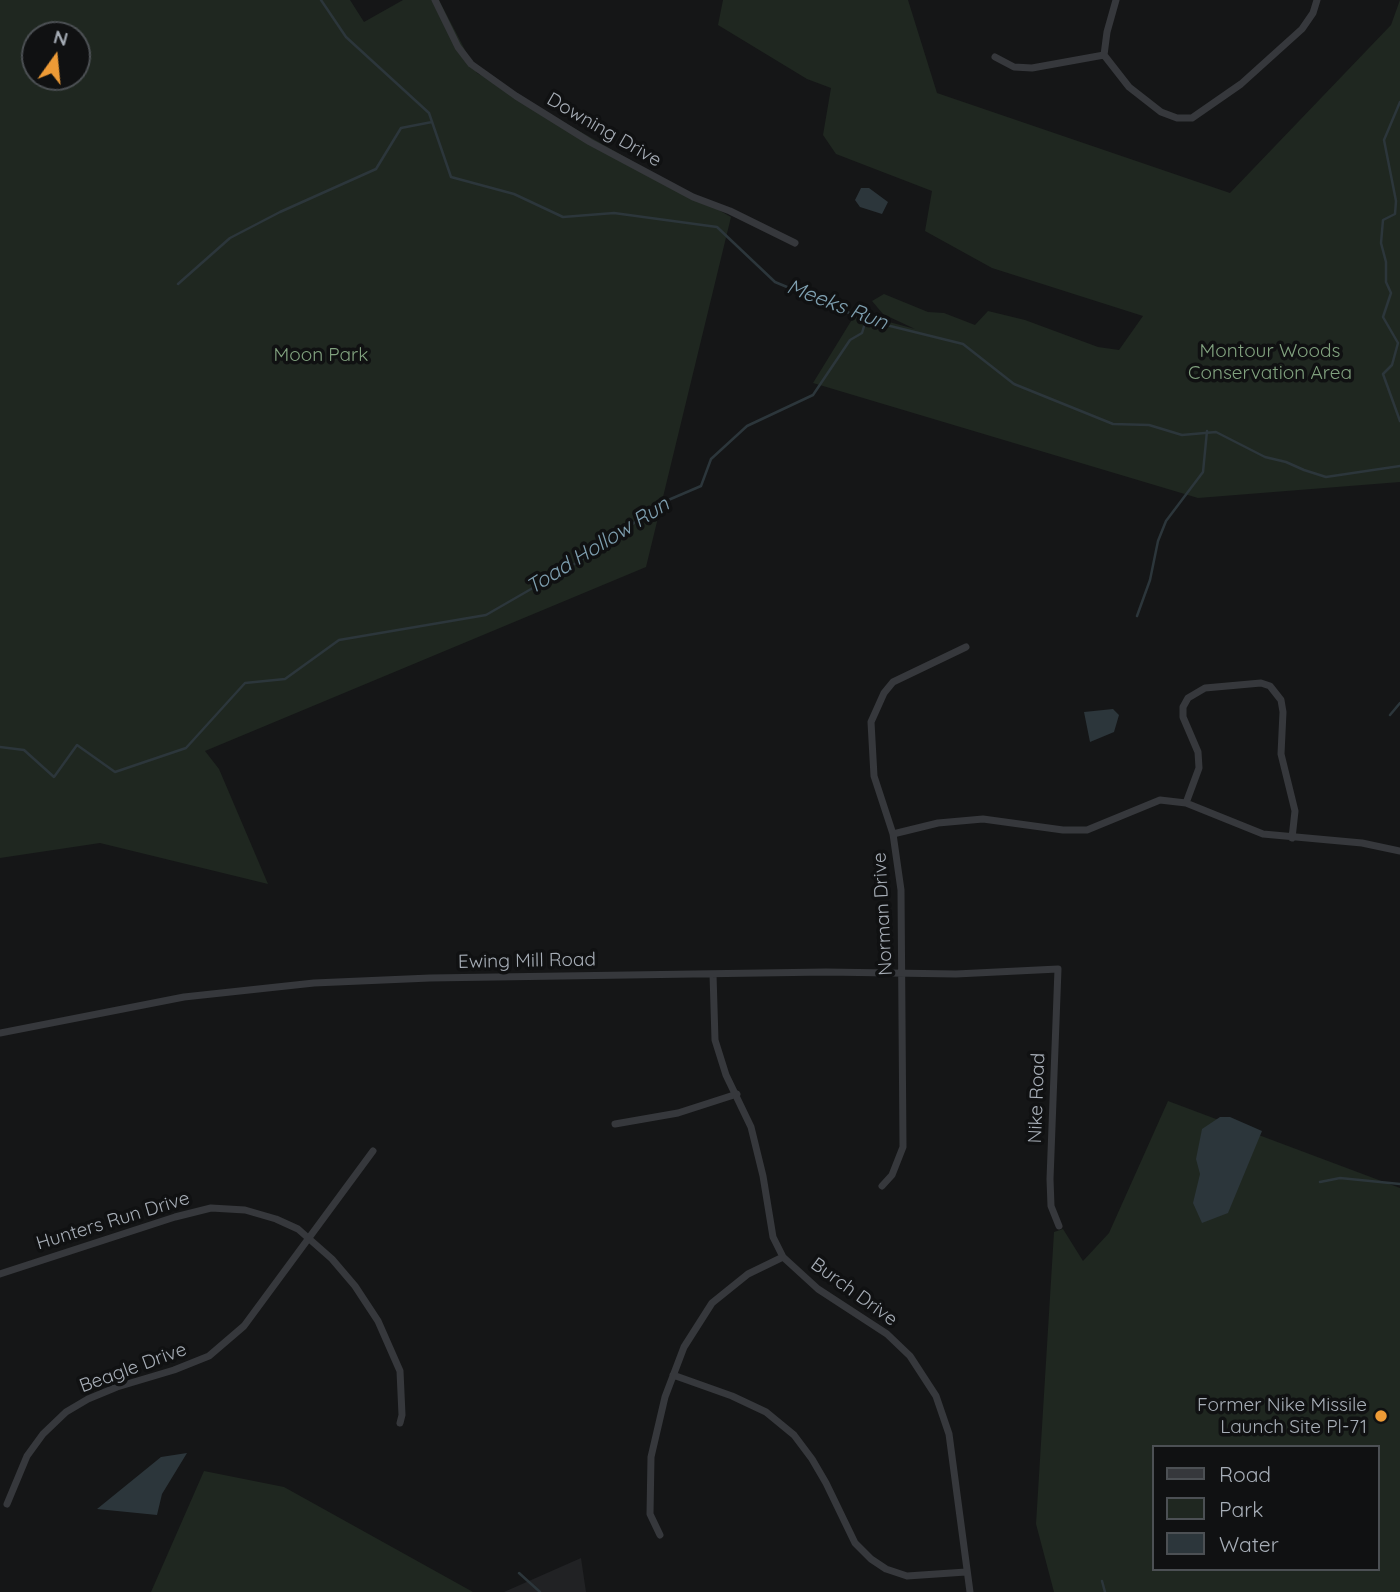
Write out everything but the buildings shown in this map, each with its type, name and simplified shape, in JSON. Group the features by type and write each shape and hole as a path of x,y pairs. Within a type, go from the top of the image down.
{"street":[{"name":"Downing Drive","path":"435,0 458,47 471,64 516,96 590,142 693,197 730,211 795,243"},
{"path":"1116,0 1104,55 1129,87 1161,112 1177,118 1192,118 1241,84 1302,29 1313,13 1317,0"},
{"path":"995,57 1014,67 1032,68 1104,55"},
{"name":"Norman Drive","path":"882,1186 892,1175 903,1147 901,890 893,834 874,776 872,722 884,693 893,682 966,647"},
{"path":"1185,803 1199,768 1198,752 1183,717 1183,707 1188,698 1205,688 1261,683 1270,686 1281,700 1281,754 1295,811 1292,838"},
{"path":"893,834 938,823 983,819 1063,830 1087,830 1160,800 1185,803 1263,834 1362,843 1400,851"},
{"name":"Ewing Mill Road","path":"0,1032 184,996 314,983 430,978 713,974 956,974 1058,969"},
{"name":"Nike Road","path":"1058,969 1050,1178 1051,1206 1059,1226"},
{"name":"Burch Drive","path":"713,974 715,1041 726,1075 751,1127 773,1237 783,1257 818,1289 887,1334 910,1356 936,1396 949,1434 970,1592"},
{"path":"615,1124 678,1113 737,1094"},
{"name":"Beagle Drive","path":"7,1504 27,1456 43,1434 66,1412 117,1387 209,1356 244,1326 373,1150"},
{"name":"Hunters Run Drive","path":"0,1273 211,1208 245,1210 276,1219 310,1238 355,1286 387,1339 400,1371 400,1423"},
{"path":"660,1535 650,1514 651,1457 662,1410 684,1347 712,1303 748,1274 783,1257"},
{"path":"673,1375 732,1396 766,1412 794,1435 821,1475 855,1543 871,1559 906,1576 966,1572"}],"shaded area":[{"path":"581,1558 586,1592 504,1592"}],"green space":[{"name":"Moon Park","path":"0,0 350,0 364,22 403,0 439,0 477,73 731,217 646,567 205,751 219,769 268,884 100,843 0,858"},
{"name":"Montour Woods Conservation Area","path":"723,0 908,0 937,93 1230,193 1391,25 1400,0 1400,482 1198,498 813,383 856,313 915,329 883,314 872,301 884,294 928,312 944,313 975,325 988,311 1025,320 1098,347 1119,350 1143,316 992,268 925,231 932,191 836,154 823,135 831,88 807,79 718,25"},
{"path":"1168,1101 1400,1188 1400,1592 1054,1592 1036,1524 1054,1232 1063,1229 1083,1261 1109,1233"},
{"path":"204,1471 284,1487 473,1592 151,1592"}],"water":[{"path":"861,188 869,188 888,202 882,214 860,207 855,200"},
{"path":"1113,709 1119,715 1114,732 1090,742 1084,712"},
{"path":"1220,1117 1230,1117 1262,1131 1228,1213 1202,1223 1193,1203 1200,1174 1196,1159 1202,1129"},
{"path":"187,1453 162,1494 157,1515 97,1509 161,1457"}],"waterway":[{"name":"Meeks Run","path":"321,0 346,37 429,113 451,177 514,194 563,217 614,213 717,227 775,282 866,320 963,344 1014,384 1113,424 1149,425 1182,435 1216,432 1265,457 1326,477 1400,466"},
{"path":"1400,102 1384,140 1396,201 1395,214 1383,220 1381,243 1386,262 1386,282 1391,293 1383,317 1398,343 1392,365 1383,374 1400,421"},
{"path":"178,284 230,238 280,212 376,169 401,128 432,122"},
{"name":"Toad Hollow Run","path":"0,747 24,750 54,777 77,745 115,772 186,748 245,683 285,679 339,640 486,615 597,551 659,504 701,486 711,459 747,426 813,395 850,340 862,333 866,320"},
{"path":"1137,616 1166,521 1203,472 1207,431"},
{"path":"1390,715 1400,703"},
{"path":"1320,1182 1340,1178 1400,1184"},
{"path":"519,1573 540,1592"},
{"path":"1102,1581 1105,1592"}],"place":[{"name":"Former Nike Missile Launch Site Pl-71","path":"1381,1416"}]}
